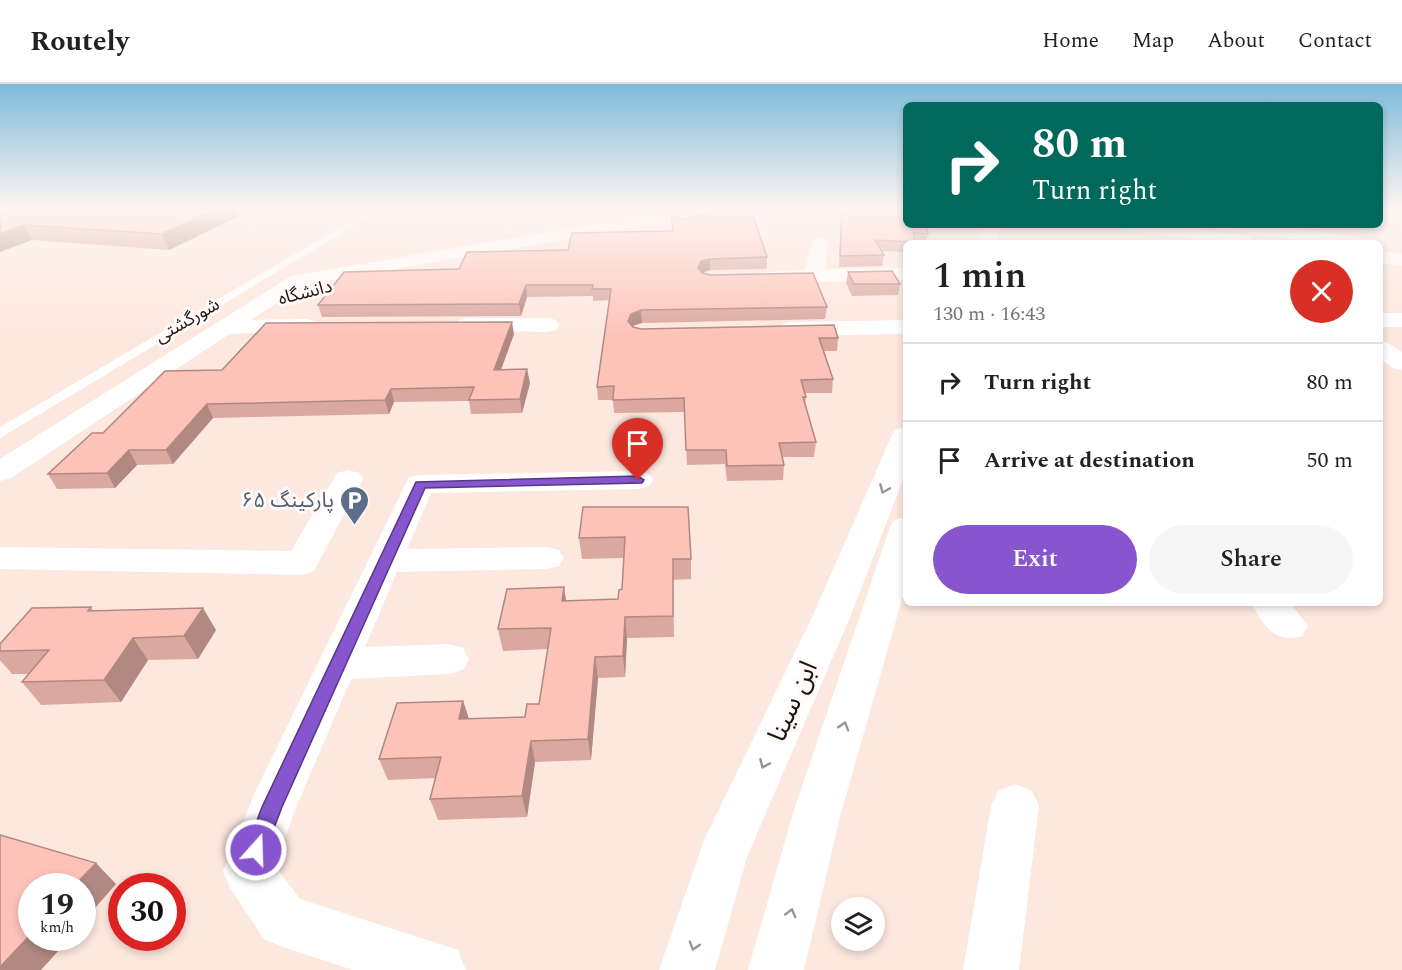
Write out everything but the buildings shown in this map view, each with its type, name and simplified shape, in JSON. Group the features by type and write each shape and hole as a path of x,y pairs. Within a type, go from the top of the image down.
{"street":[{"name":"دانشگاه","path":"262,303 298,280 465,251"},
{"name":"دانشگاه","path":"262,303 317,288 523,251"},
{"path":"814,276 818,251"},
{"path":"1383,257 1402,260"},
{"path":"756,277 903,274"},
{"path":"0,472 262,303"},
{"path":"1383,320 1402,320"},
{"path":"441,326 548,325"},
{"path":"225,327 333,326"},
{"path":"768,330 903,327"},
{"path":"1383,350 1402,363"},
{"name":"ابن سینا","path":"687,970 722,857 832,615 903,442"},
{"path":"0,558 302,563 348,479"},
{"path":"438,970 283,920 248,871 272,807 420,484 638,480"},
{"path":"776,970 818,813 903,537"},
{"path":"385,561 547,558"},
{"path":"338,664 449,658"},
{"path":"991,970 1015,806"}],"lane":[{"name":"شورگشتی","path":"0,433 306,251"}],"place":[{"name":"پارکینگ ۶۵","path":"355,526"}],"route":[{"path":"256,850 272,807 420,484 638,480"}]}
